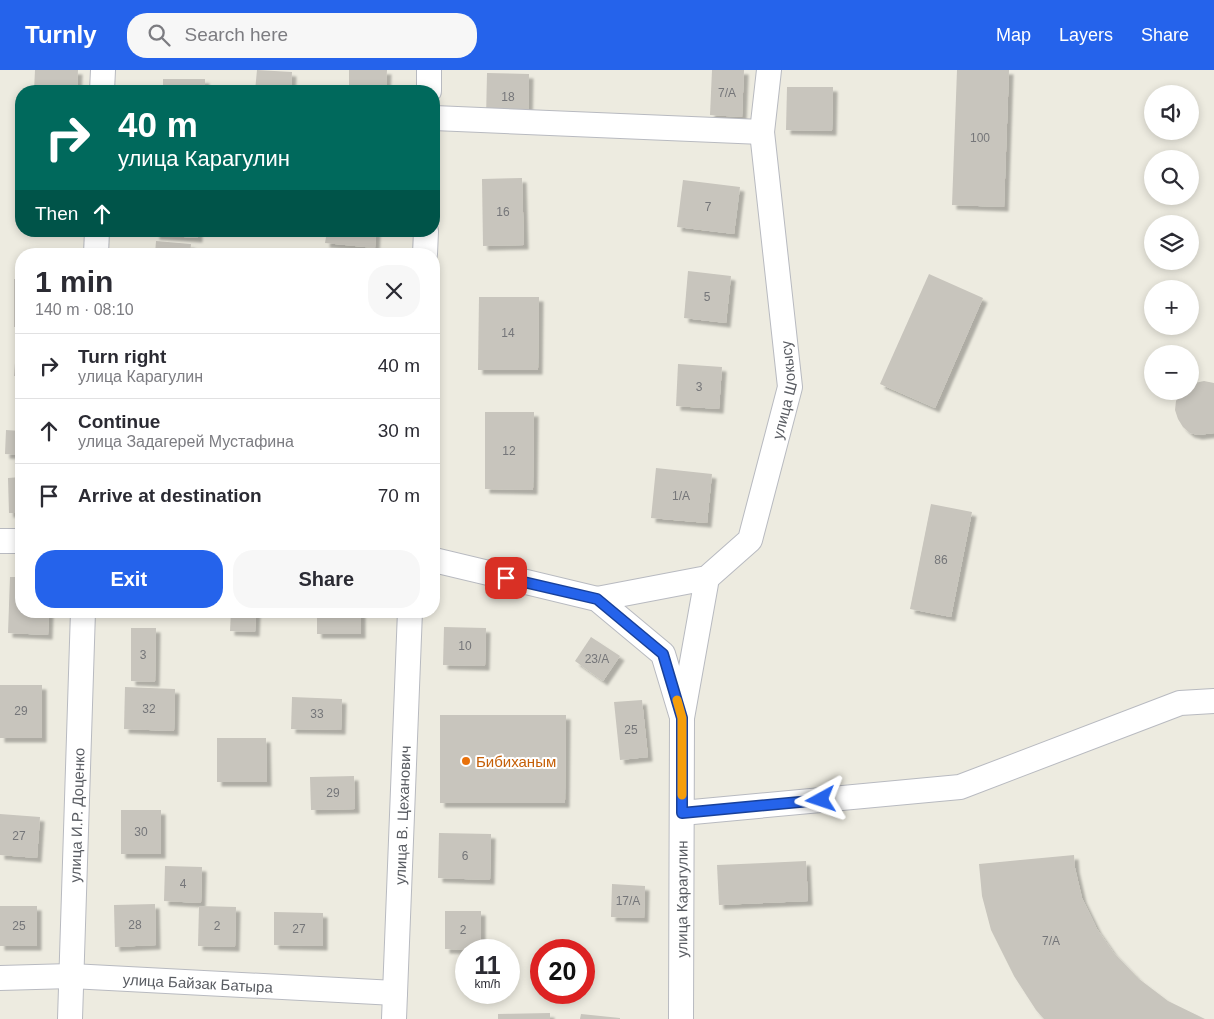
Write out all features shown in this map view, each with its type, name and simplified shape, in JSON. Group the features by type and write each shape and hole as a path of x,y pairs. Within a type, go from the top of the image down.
{"street":[{"path":"102,85 103,70"},
{"path":"429,70 429,85"},
{"name":"улица Шокысу","path":"708,578 750,540 790,387 762,132 769,70"},
{"path":"440,118 762,132"},
{"path":"0,540 15,541"},
{"path":"440,561 597,599 708,578 682,718"},
{"path":"597,599 663,654 682,718"},
{"name":"улица И.Р. Доценко","path":"70,1019 83,618"},
{"name":"улица В. Цеханович","path":"394,1019 410,618"},
{"path":"682,813 960,787 1180,703 1214,701"},
{"name":"улица Карагулин","path":"681,1019 682,718"},
{"name":"улица Байзак Батыра","path":"0,978 71,976 395,993"}],"building":[{"path":"35,70 78,70 77,85 34,85"},
{"path":"257,70 292,72 291,85 256,85"},
{"path":"349,70 387,70 386,85 349,85"},
{"path":"712,70 744,70 742,117 710,115"},
{"path":"957,70 1009,70 1004,207 952,205"},
{"path":"487,73 529,74 528,120 486,119"},
{"path":"163,79 205,79 205,85 163,85"},
{"path":"787,87 833,87 832,131 786,130"},
{"path":"522,178 524,245 483,246 482,179"},
{"path":"683,180 740,187 734,234 677,227"},
{"path":"326,237 376,237 375,248 325,243"},
{"path":"156,241 191,244 191,248 155,248"},
{"path":"688,271 731,276 726,323 684,318"},
{"path":"929,274 983,298 935,408 880,384"},
{"path":"14,279 15,279 15,327"},
{"path":"479,297 539,297 538,370 478,370"},
{"path":"678,364 722,367 719,409 676,406"},
{"path":"1199,382 1214,383 1214,433 1198,435 1190,433 1183,427 1175,410 1176,400 1199,400"},
{"path":"485,412 534,412 533,490 485,489"},
{"path":"6,430 15,431 15,455 5,454"},
{"path":"656,468 712,474 707,523 651,518"},
{"path":"15,477 15,513 9,513 8,478"},
{"path":"931,504 972,512 951,617 910,609"},
{"path":"10,577 15,577 15,618 49,618 48,635 8,633"},
{"path":"231,618 256,618 255,632 230,631"},
{"path":"317,618 361,618 361,634 317,634"},
{"path":"444,627 486,628 485,666 443,665"},
{"path":"131,628 156,628 155,682 131,681"},
{"path":"591,637 620,656 603,681 575,661"},
{"path":"0,685 42,685 42,738 0,738"},
{"path":"125,687 175,689 174,731 124,729"},
{"path":"292,697 342,699 341,730 291,729"},
{"path":"642,700 648,757 620,760 614,702"},
{"path":"440,715 566,715 565,803 440,803"},
{"path":"217,738 266,738 267,782 217,782"},
{"path":"354,776 355,809 311,810 310,777"},
{"path":"121,810 161,810 161,854 121,854"},
{"path":"0,814 40,817 37,858 0,855"},
{"path":"439,833 491,834 490,880 438,878"},
{"path":"1074,855 1082,898 1097,929 1113,952 1139,979 1168,1001 1205,1019 1044,1019 1036,1010 1014,976 991,930 982,896 979,864"},
{"path":"806,861 808,901 719,905 717,865"},
{"path":"165,866 202,867 201,903 164,901"},
{"path":"612,884 645,886 644,918 611,917"},
{"path":"155,904 156,945 115,947 114,905"},
{"path":"0,906 37,906 37,946 0,946"},
{"path":"199,906 236,907 235,947 198,946"},
{"path":"445,911 481,911 481,939 455,939 455,949 445,949"},
{"path":"274,912 323,913 323,946 274,945"},
{"path":"550,1013 550,1019 498,1019 498,1014"},
{"path":"581,1014 620,1018 620,1019 580,1019"}],"slow traffic":[{"path":"677,700 682,718 682,795"}],"place":[{"name":"Бибиханым","path":"466,761"}],"route":[{"path":"506,578 597,599 663,654 682,718 682,813 821,800"}]}
